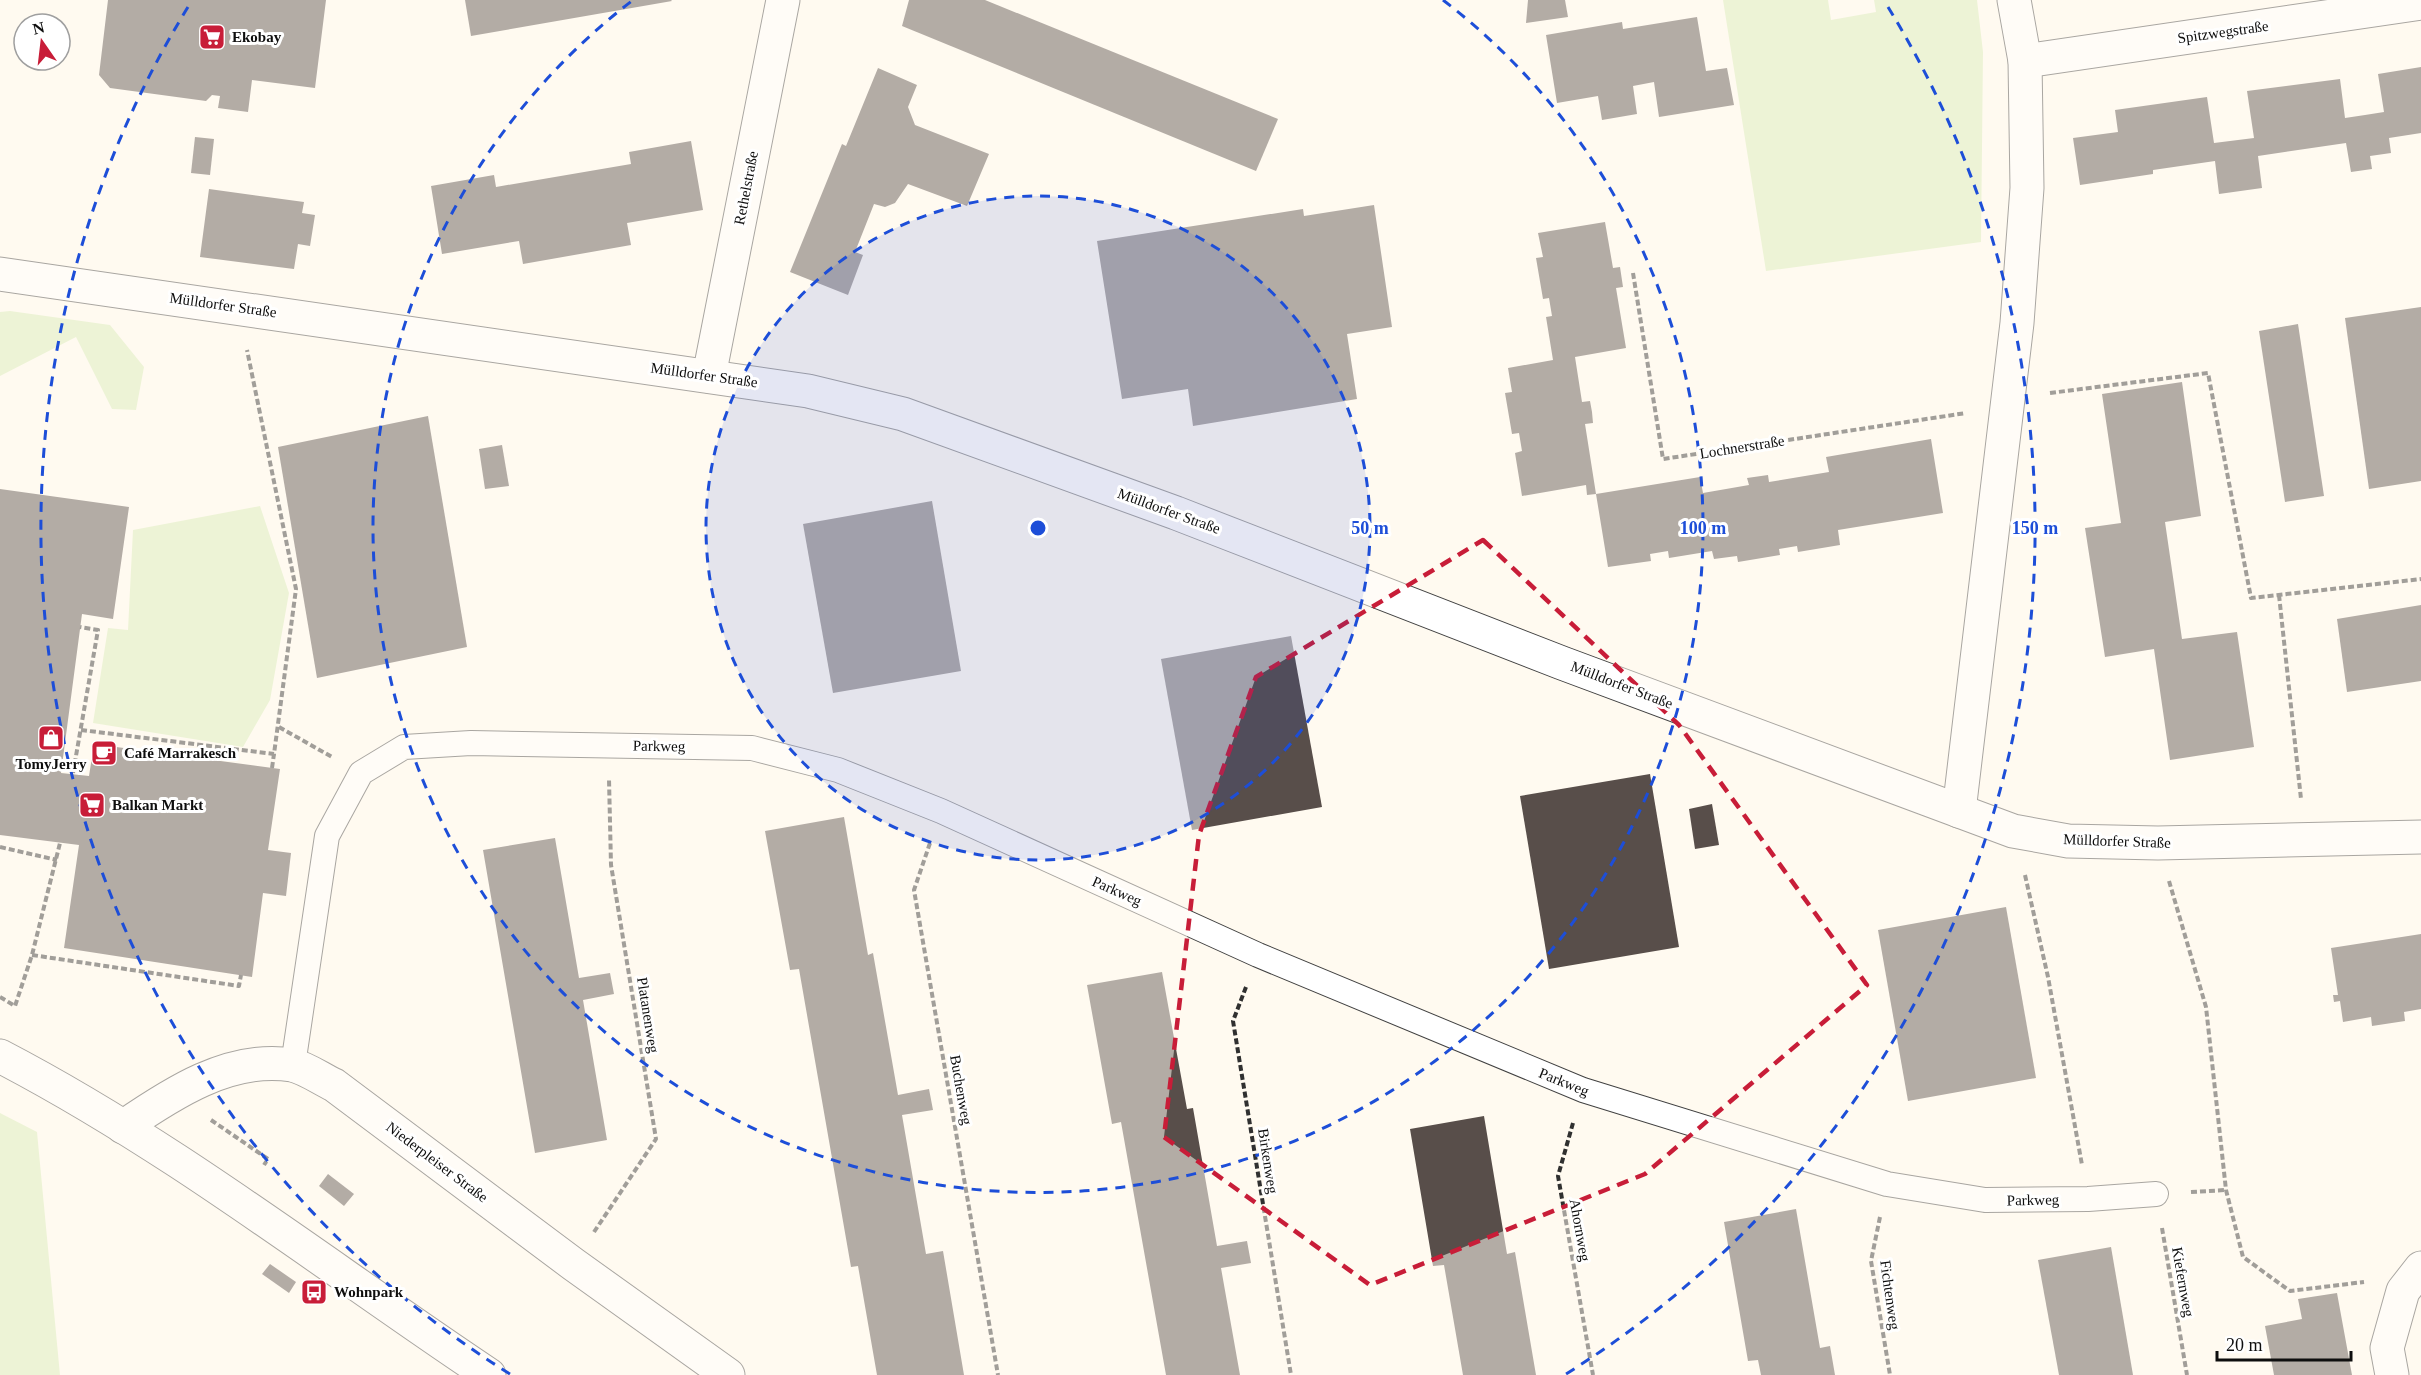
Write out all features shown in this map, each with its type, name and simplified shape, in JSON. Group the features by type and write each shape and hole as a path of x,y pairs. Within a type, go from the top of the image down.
{"street":[{"name":"Rethelstraße","path":"709,376 783,0"},
{"path":"1959,811 2017,323 2027,188 2025,61 2014,0"},
{"name":"Spitzwegstraße","path":"2025,61 2373,5 2421,3"},
{"name":"Mülldorfer Straße","path":"0,274 808,391 903,414 1176,513 1551,658 2013,831 2068,841 2158,843 2421,837"},
{"path":"0,1056 123,1127 244,1205 489,1375"},
{"name":"Niederpleiser Straße","path":"123,1127 174,1094 210,1076 249,1065 293,1065 334,1085 573,1264 728,1375"},
{"path":"2392,1375 2388,1348 2412,1280"}],"lane":[{"name":"Parkweg","path":"361,773 404,747 471,743 752,748 838,770 941,811 1258,955 1583,1090 1887,1184 1985,1200 2088,1199 2156,1194"},
{"path":"293,1065 327,836 361,773"}],"path":[{"name":"Lochnerstraße","path":"1633,273 1663,459 2007,406"},
{"path":"238,307 296,589 272,768"},
{"path":"2007,406 2050,393 2208,373 2251,598 2421,579"},
{"path":"2279,595 2306,841"},
{"path":"73,773 98,630 80,627"},
{"path":"279,727 361,773"},
{"path":"81,730 274,754"},
{"name":"Platanenweg","path":"573,1264 656,1139 611,866 608,745"},
{"name":"Buchenweg","path":"941,811 914,890 998,1375"},
{"path":"2013,831 2048,977 2088,1199"},
{"path":"0,997 15,1006 32,955 60,843"},
{"path":"2158,843 2206,1007 2226,1190 2242,1257 2290,1291 2369,1281 2412,1280"},
{"path":"0,847 57,860"},
{"path":"32,955 239,986 241,975"},
{"name":"Birkenweg","path":"1258,955 1233,1021 1291,1375"},
{"name":"Ahornweg","path":"1583,1090 1558,1176 1593,1375"},
{"path":"174,1094 268,1159 264,1165"},
{"name":"Fichtenweg","path":"1887,1184 1871,1261 1890,1375"},
{"name":"Kiefernweg","path":"2156,1194 2187,1375"}],"highlighted area":[{"path":"1483,540 1679,725 1867,985 1645,1174 1370,1285 1164,1137 1199,835 1256,677"}],"green space":[{"path":"1723,0 1828,0 1831,20 1876,12 1874,0 1977,0 1983,52 1981,242 1766,271"},
{"path":"10,311 110,325 144,367 136,410 112,409 76,337 0,376 0,312"},
{"path":"260,506 289,593 270,700 243,747 93,723 108,628 128,630 133,530"},
{"path":"0,1113 37,1132 60,1375 0,1375"}],"building":[{"name":"Ekobay","path":"108,0 326,0 315,88 252,80 248,112 218,108 220,96 212,95 206,101 110,88 99,75"},
{"path":"465,0 671,0 672,1 471,36"},
{"path":"909,0 985,0 1278,119 1256,171 902,26"},
{"path":"1528,0 1565,0 1568,17 1526,23"},
{"path":"1697,17 1706,71 1727,68 1734,105 1659,117 1654,82 1633,86 1637,114 1602,120 1598,96 1557,103 1546,35 1622,22 1623,29"},
{"path":"2421,67 2421,133 2389,138 2391,153 2370,156 2372,169 2351,172 2346,143 2258,156 2262,188 2219,194 2215,161 2153,170 2153,174 2080,185 2073,138 2118,132 2115,110 2207,97 2214,143 2254,138 2247,91 2340,79 2345,118 2384,112 2378,74"},
{"path":"878,68 917,85 908,107 915,125 989,154 967,206 908,184 895,203 885,207 874,204 855,252 863,255 848,295 790,272 842,144 846,146"},
{"path":"195,137 214,139 210,175 191,173"},
{"path":"691,141 703,210 627,223 631,245 523,264 519,241 442,254 431,186 494,175 496,187 631,164 629,152"},
{"path":"209,189 304,202 302,213 315,215 310,246 298,244 294,269 200,257"},
{"path":"1374,205 1392,327 1347,334 1357,399 1193,426 1188,389 1122,399 1097,241 1303,209 1304,216"},
{"path":"1605,222 1613,268 1620,267 1623,287 1616,288 1626,348 1575,357 1582,402 1590,401 1592,412 1593,423 1585,424 1596,494 1587,495 1586,485 1522,496 1515,453 1522,451 1519,433 1512,434 1505,393 1512,392 1508,368 1553,360 1546,317 1552,316 1549,298 1543,299 1536,258 1543,257 1538,233"},
{"path":"2421,307 2421,481 2369,489 2345,318"},
{"path":"2298,324 2324,496 2285,502 2259,331"},
{"path":"2182,382 2201,516 2165,522 2182,639 2237,632 2254,747 2170,760 2154,649 2105,657 2085,528 2121,523 2102,394"},
{"path":"428,416 467,647 317,678 278,447"},
{"path":"1931,439 1943,513 1838,530 1840,545 1798,552 1797,546 1779,549 1780,555 1738,562 1737,556 1714,559 1712,551 1669,558 1668,551 1650,554 1651,561 1608,567 1596,494 1700,477 1703,493 1749,485 1747,478 1768,475 1769,482 1829,472 1826,457"},
{"path":"502,445 509,486 485,489 479,449"},
{"path":"0,489 129,507 113,619 82,614 61,773 89,776 94,744 280,769 268,850 291,853 286,896 263,893 252,977 64,948 79,845 0,835"},
{"path":"932,501 961,671 833,693 803,524"},
{"path":"2421,605 2421,681 2347,692 2337,619"},
{"path":"1291,636 1322,807 1192,830 1161,659"},
{"path":"1650,774 1679,947 1549,969 1520,796"},
{"path":"1712,804 1719,845 1695,849 1689,809"},
{"path":"844,817 868,955 873,953 898,1095 929,1089 933,1110 902,1115 926,1254 943,1251 964,1375 877,1375 858,1266 851,1267 799,969 790,970 765,831"},
{"path":"555,838 579,978 610,973 614,994 583,1000 607,1140 535,1153 483,850"},
{"path":"2006,907 2036,1078 1908,1101 1878,930"},
{"path":"2421,934 2421,1009 2404,1012 2405,1021 2372,1026 2371,1017 2343,1022 2340,1001 2334,1002 2333,995 2338,995 2331,948"},
{"path":"1162,972 1187,1109 1193,1108 1217,1246 1247,1241 1251,1263 1221,1268 1240,1375 1166,1375 1121,1122 1112,1124 1087,985"},
{"path":"1484,1116 1507,1254 1515,1252 1536,1375 1463,1375 1444,1265 1433,1266 1410,1129"},
{"path":"328,1174 354,1194 344,1206 319,1186"},
{"path":"1796,1209 1820,1348 1830,1346 1835,1375 1761,1375 1758,1360 1748,1361 1724,1222"},
{"path":"2111,1247 2133,1375 2059,1375 2038,1260"},
{"path":"270,1264 296,1282 289,1293 262,1274"},
{"path":"2337,1293 2352,1375 2274,1375 2265,1326 2302,1319 2298,1299"}],"place":[{"name":"Ekobay","path":"212,37"},
{"name":"TomyJerry","path":"51,738"},
{"name":"Café Marrakesch","path":"104,753"},
{"name":"Balkan Markt","path":"92,805"},
{"name":"Wohnpark","path":"314,1292"}]}
